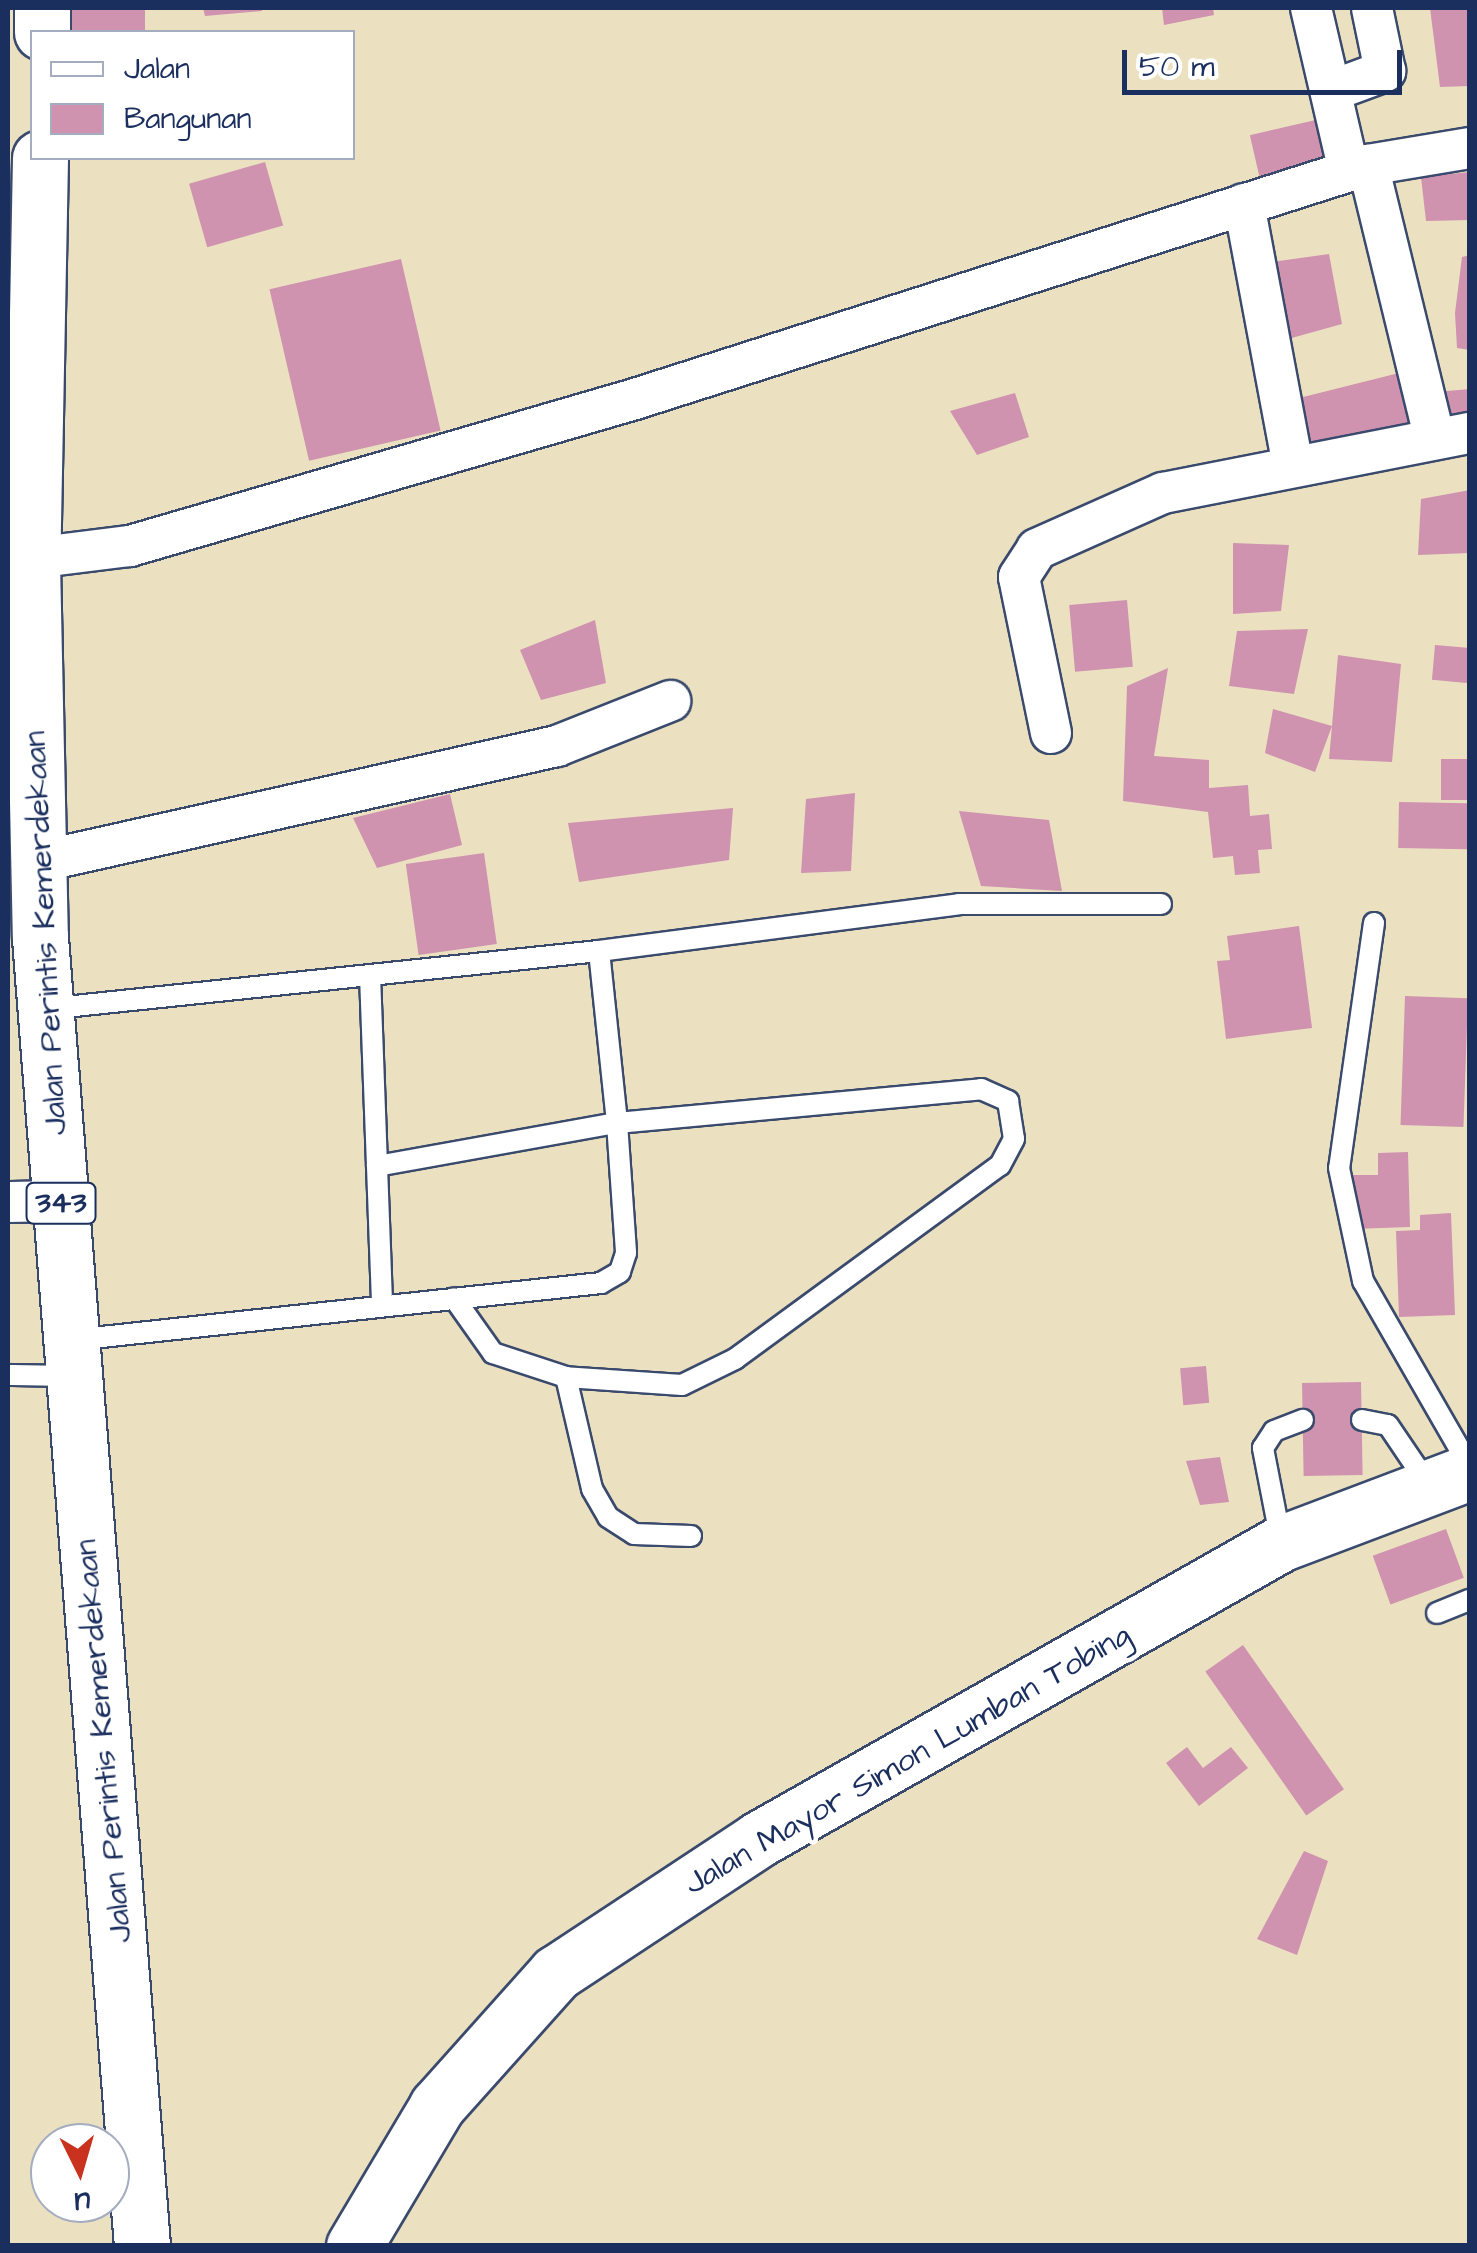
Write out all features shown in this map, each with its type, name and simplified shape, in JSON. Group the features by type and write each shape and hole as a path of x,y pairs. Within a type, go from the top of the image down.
{"main road":[{"name":"Jalan Perintis Kemerdekaan","path":"40,160 20,562 46,1009 142,2246"},
{"name":"Jalan Mayor Simon Lumban Tobing","path":"354,2246 437,2106 556,1974 759,1839 1282,1543 1456,1476"}],"street":[{"path":"1051,733 1019,577 1029,556 1163,492 1452,434 1330,91 1311,8"},
{"path":"1330,91 1385,71 1372,8"},
{"path":"20,562 130,546 635,398 1359,168 1470,148"},
{"path":"1244,204 1293,466"},
{"path":"38,862 556,746 670,701"},
{"path":"8,1202 61,1202"}],"lane":[{"path":"46,1009 599,952 959,904 1161,904"},
{"path":"1374,923 1339,1168 1363,1280 1456,1476"},
{"path":"8,1375 74,1358 382,1306 601,1283 620,1272 617,1123 599,952"},
{"path":"370,975 382,1306"},
{"path":"377,1166 617,1123 981,1089 1008,1100 1014,1138 1000,1165 710,1374 646,1387 566,1377 493,1354 454,1298"},
{"path":"566,1377 592,1489 608,1516 634,1534 691,1536"},
{"path":"1282,1543 1263,1448 1274,1431 1303,1420"},
{"path":"1362,1420 1388,1425 1456,1476"},
{"path":"1436,1614 1470,1600"}],"building":[{"path":"68,8 145,8 145,30 68,30"},
{"path":"203,8 262,8 262,11 205,16"},
{"path":"1162,8 1213,8 1214,15 1164,25"},
{"path":"1430,8 1470,8 1470,86 1440,87"},
{"path":"1320,119 1331,166 1261,182 1250,135"},
{"path":"265,162 283,225 207,247 189,184"},
{"path":"1470,172 1470,220 1426,221 1421,177"},
{"path":"1329,254 1342,324 1270,344 1265,263"},
{"path":"1470,255 1470,350 1457,348 1455,313 1462,257"},
{"path":"401,259 441,430 309,461 269,289"},
{"path":"1403,372 1418,431 1313,457 1298,398"},
{"path":"1470,389 1470,433 1444,435 1435,392"},
{"path":"1015,393 1029,437 977,455 950,411"},
{"path":"1470,490 1470,553 1418,555 1421,499"},
{"path":"1233,543 1289,545 1281,611 1233,614"},
{"path":"1127,600 1133,667 1075,672 1069,605"},
{"path":"595,620 606,683 541,700 520,650"},
{"path":"1308,629 1294,694 1229,686 1237,631"},
{"path":"1435,645 1470,648 1467,683 1432,680"},
{"path":"1338,655 1401,664 1392,762 1329,759"},
{"path":"1168,668 1154,756 1209,760 1209,788 1248,785 1250,816 1269,814 1272,849 1258,850 1260,873 1235,875 1233,856 1213,858 1208,812 1123,801 1127,686"},
{"path":"1273,709 1332,726 1315,772 1265,753"},
{"path":"1441,759 1470,759 1470,800 1441,800"},
{"path":"855,793 851,871 801,873 806,799"},
{"path":"450,794 462,845 377,868 353,818"},
{"path":"1399,802 1468,803 1467,849 1398,848"},
{"path":"733,808 729,860 579,882 568,823"},
{"path":"959,811 1049,820 1062,891 981,886"},
{"path":"484,853 497,944 419,955 406,864"},
{"path":"1299,926 1312,1028 1226,1039 1217,961 1230,960 1227,936"},
{"path":"1405,996 1468,998 1463,1127 1400,1125"},
{"path":"1408,1152 1410,1227 1353,1229 1352,1175 1378,1175 1378,1153"},
{"path":"1451,1213 1455,1315 1399,1317 1396,1231 1420,1230 1420,1215"},
{"path":"1206,1366 1209,1403 1183,1405 1180,1368"},
{"path":"1361,1382 1363,1475 1304,1476 1302,1383"},
{"path":"1220,1457 1229,1502 1200,1505 1186,1461"},
{"path":"1446,1529 1464,1578 1390,1605 1373,1556"},
{"path":"1243,1645 1344,1789 1306,1816 1205,1671"},
{"path":"1187,1747 1203,1768 1231,1747 1248,1768 1199,1806 1166,1763"},
{"path":"1304,1851 1328,1861 1297,1955 1257,1939"}]}
